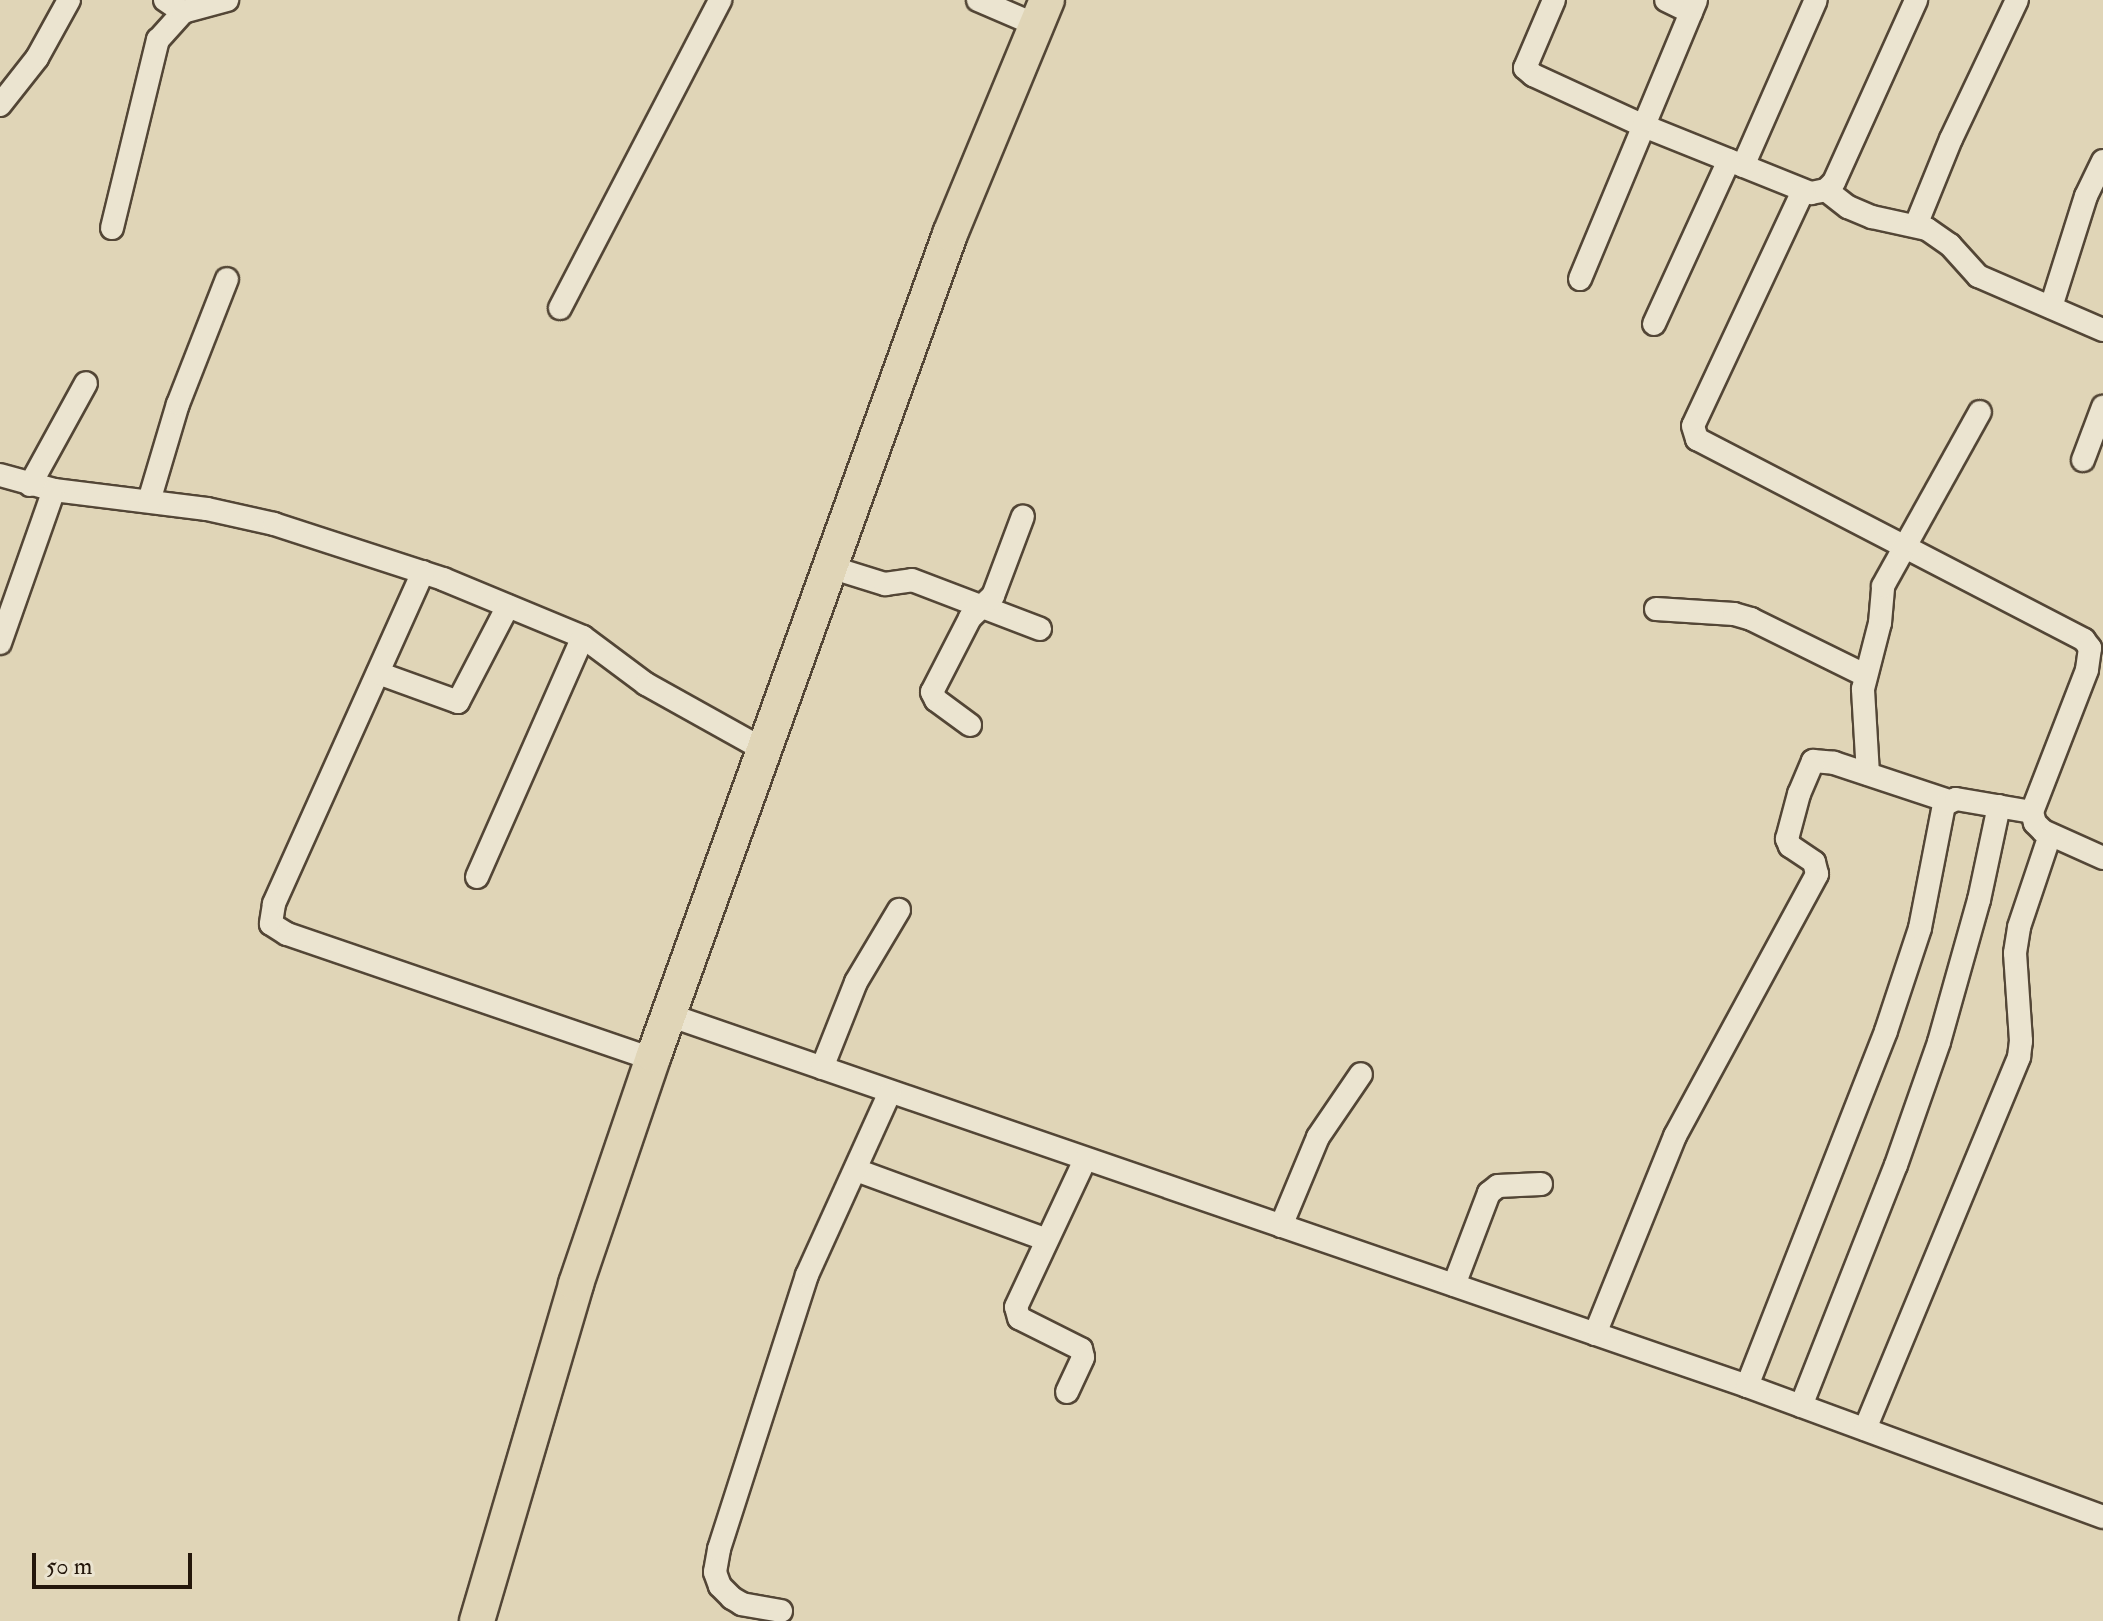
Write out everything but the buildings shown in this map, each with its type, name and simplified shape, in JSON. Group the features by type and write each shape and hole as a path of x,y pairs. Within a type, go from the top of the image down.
{"main road":[{"path":"477,1621 576,1284 653,1059 950,234 1042,13"}],"street":[{"path":"0,105 37,58 69,0"},
{"path":"112,228 158,40 174,6 227,0"},
{"path":"560,308 720,0"},
{"path":"978,0 1042,13"},
{"path":"1554,0 1525,68 1644,126 1803,191 1826,190 1848,207 1872,217 1916,225 1939,235 1978,276 2103,330"},
{"path":"1580,279 1693,6 1666,0"},
{"path":"1654,324 1816,0"},
{"path":"1826,190 1834,182 1916,0"},
{"path":"1916,225 1951,139 2017,0"},
{"path":"2051,307 2086,196 2103,161"},
{"path":"1803,191 1693,426 1697,439 2076,634 2090,648 2087,670 2032,812 2035,823 2050,835 2103,858"},
{"path":"149,501 178,404 227,279"},
{"path":"30,485 86,383"},
{"path":"2083,460 2103,407"},
{"path":"1868,774 1862,704 1865,675 1880,623 1883,586 1980,412"},
{"path":"0,475 54,490 149,501 274,524 423,572 583,637 646,684 763,749"},
{"path":"0,643 54,490"},
{"path":"970,725 936,700 932,692 970,618 993,596 1023,516"},
{"path":"830,567 885,584 912,580 1040,629"},
{"path":"423,572 274,904 271,924 287,934 653,1059"},
{"path":"378,673 458,702 508,606"},
{"path":"1656,609 1734,614 1865,675"},
{"path":"477,877 583,637"},
{"path":"1595,1334 1675,1136 1817,874 1814,862 1790,846 1787,839 1809,769 1819,759 1949,801 2032,812"},
{"path":"1747,1386 1886,1031 1920,928 1942,810 1949,801"},
{"path":"1801,1406 1896,1165 1939,1042 1979,900 1999,806"},
{"path":"1865,1429 2019,1057 2021,1041 2015,953 2019,927 2050,835"},
{"path":"822,1068 856,982 899,910"},
{"path":"669,1015 1747,1386 2103,1517"},
{"path":"1281,1226 1318,1137 1361,1074"},
{"path":"781,1611 742,1604 720,1586 715,1572 744,1463 807,1275 890,1092"},
{"path":"1067,1392 1083,1357 1081,1349 1016,1316 1019,1300 1085,1160"},
{"path":"856,1170 1047,1240"},
{"path":"1454,1285 1489,1193 1498,1186 1541,1184"}]}
